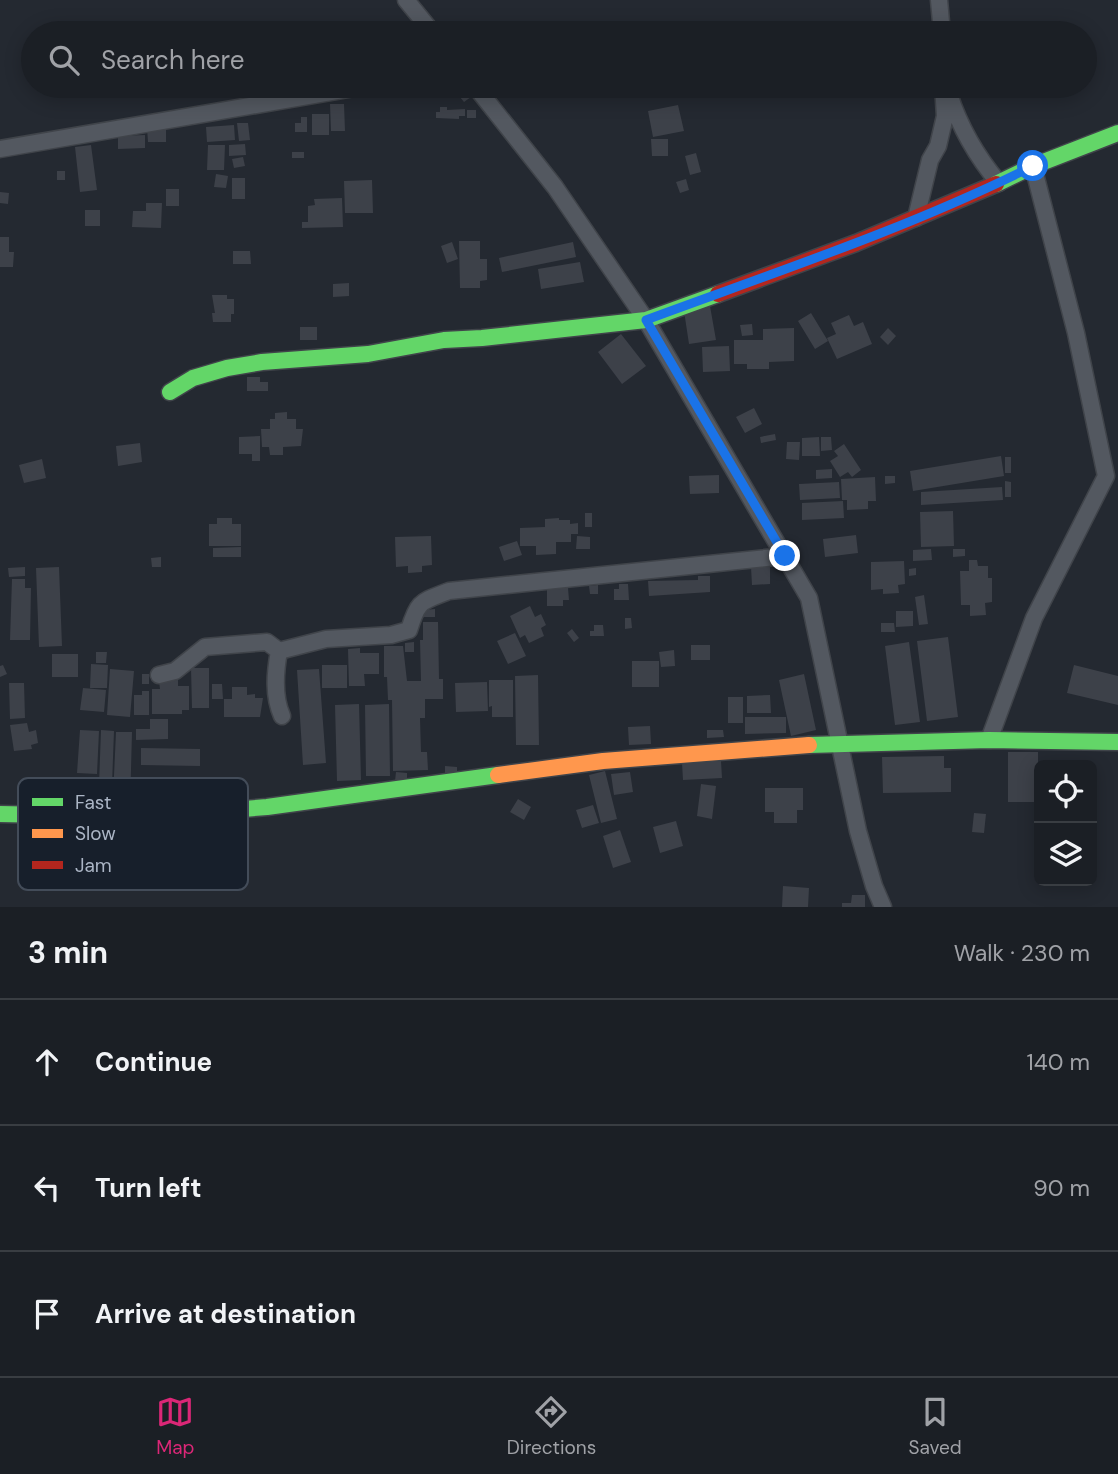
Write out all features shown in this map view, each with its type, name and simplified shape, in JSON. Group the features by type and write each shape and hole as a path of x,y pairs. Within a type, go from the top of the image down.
{"street":[{"path":"406,0 423,21"},
{"path":"939,0 942,21"},
{"path":"0,149 296,98"},
{"path":"485,98 555,187 646,320 809,598 858,831 883,907"},
{"path":"916,218 930,160 938,146 945,116 945,98"},
{"path":"950,98 979,159 999,183"},
{"path":"170,391 193,378 262,362 368,354 444,340 646,320 856,243 1033,166 1118,133"},
{"path":"989,740 1034,618 1106,476 1076,333 1033,166"},
{"path":"279,651 326,639 391,635 409,630 414,612 421,602 449,591 785,556"},
{"path":"159,676 174,671 205,646 267,642 279,651"},
{"path":"279,651 276,666 276,703 282,716"},
{"path":"248,809 603,761 840,743 989,740 1118,742"},
{"path":"0,814 18,814"}],"building":[{"path":"330,104 344,104 345,131 331,131"},
{"path":"678,105 684,131 653,137 648,111"},
{"path":"440,107 447,107 447,110 465,109 465,116 459,116 459,119 436,118"},
{"path":"467,110 476,110 476,118 467,118"},
{"path":"312,114 329,114 329,135 312,135"},
{"path":"301,117 307,117 307,132 295,132 295,123 301,123"},
{"path":"237,123 248,123 250,140 239,141"},
{"path":"234,125 235,140 207,142 206,127"},
{"path":"166,127 166,142 148,142 147,128"},
{"path":"145,135 145,148 118,149 118,136"},
{"path":"651,139 668,139 668,156 652,156"},
{"path":"245,144 246,155 229,156 229,145"},
{"path":"91,145 97,190 80,192 75,147"},
{"path":"208,145 225,145 224,170 207,170"},
{"path":"292,152 304,152 304,158 292,158"},
{"path":"696,153 701,172 690,175 685,156"},
{"path":"243,157 245,166 234,168 232,159"},
{"path":"57,171 65,171 65,180 57,180"},
{"path":"216,174 228,176 226,188 214,187"},
{"path":"232,178 245,178 245,199 232,199"},
{"path":"686,179 689,190 680,193 676,182"},
{"path":"372,180 373,213 345,213 344,181"},
{"path":"166,189 179,189 179,206 166,206"},
{"path":"0,192 9,193 8,204 0,203"},
{"path":"342,198 343,227 302,228 302,222 308,222 308,206 315,205 314,199"},
{"path":"146,203 162,203 161,228 132,227 133,211 146,211"},
{"path":"85,210 100,210 100,226 85,226"},
{"path":"0,237 9,237 9,252 14,252 13,267 0,267"},
{"path":"459,241 480,241 480,259 487,259 487,280 480,281 480,288 460,288"},
{"path":"452,242 458,259 447,263 441,246"},
{"path":"573,242 576,257 502,272 499,258"},
{"path":"233,251 250,251 251,264 233,264"},
{"path":"580,262 584,282 541,289 538,269"},
{"path":"349,283 349,296 333,297 333,284"},
{"path":"212,295 227,295 227,299 234,299 231,322 213,322 212,313 215,313"},
{"path":"710,306 716,340 689,344 684,311"},
{"path":"811,313 828,341 815,349 798,321"},
{"path":"849,315 854,326 863,322 872,344 837,359 827,338 836,334 831,323"},
{"path":"752,324 753,335 742,336 740,325"},
{"path":"300,327 317,327 317,340 300,340"},
{"path":"794,328 794,361 769,362 769,369 747,369 747,364 734,364 734,340 763,340 763,329"},
{"path":"888,328 896,336 888,345 880,337"},
{"path":"621,334 646,366 622,384 598,352"},
{"path":"729,346 730,371 703,372 702,347"},
{"path":"247,377 260,377 260,382 268,382 268,391 247,391"},
{"path":"754,408 762,424 745,433 736,417"},
{"path":"287,412 287,419 296,419 296,429 303,429 301,446 283,447 283,455 270,455 269,447 262,447 261,429 270,429 270,419 275,419 275,413"},
{"path":"775,434 776,440 761,443 760,437"},
{"path":"260,436 260,461 252,461 252,454 239,454 239,437"},
{"path":"819,437 820,456 802,456 802,438"},
{"path":"821,437 831,437 832,450 821,451"},
{"path":"787,442 800,442 799,460 786,459"},
{"path":"140,443 142,462 118,466 116,446"},
{"path":"844,444 861,470 852,477 848,472 840,477 830,461 838,456 834,451"},
{"path":"1001,456 1004,476 913,491 910,471"},
{"path":"1005,457 1011,457 1011,473 1005,473"},
{"path":"42,459 46,478 24,483 19,465"},
{"path":"832,469 832,478 816,479 816,470"},
{"path":"719,475 719,493 690,494 689,476"},
{"path":"885,476 895,476 895,483 885,484"},
{"path":"875,477 876,501 868,501 868,509 847,510 847,500 842,500 841,479"},
{"path":"1005,481 1011,482 1011,497 1005,497"},
{"path":"839,482 840,498 800,500 799,484"},
{"path":"1002,487 1003,500 921,505 921,492"},
{"path":"843,501 844,518 802,520 802,503"},
{"path":"953,511 954,546 921,547 920,512"},
{"path":"585,513 592,513 592,527 585,527"},
{"path":"217,518 232,518 232,524 241,524 241,546 209,546 209,524 217,524"},
{"path":"545,519 570,520 570,524 578,523 578,534 571,534 571,542 556,542 556,554 536,555 536,546 520,546 520,528 545,527"},
{"path":"856,535 858,553 825,557 823,539"},
{"path":"431,536 432,565 422,566 422,572 408,573 408,566 396,567 395,537"},
{"path":"577,536 590,537 590,549 576,549"},
{"path":"517,541 522,555 504,561 499,547"},
{"path":"241,547 241,557 213,557 213,548"},
{"path":"931,549 932,560 913,561 913,550"},
{"path":"953,549 965,549 965,556 953,557"},
{"path":"161,557 161,567 152,567 151,558"},
{"path":"969,560 977,560 978,566 988,566 988,578 992,578 992,602 985,603 986,615 970,616 970,605 961,605 960,571 969,571"},
{"path":"904,561 905,584 898,585 899,593 883,594 883,589 871,590 871,562"},
{"path":"770,566 770,584 752,585 751,567"},
{"path":"25,567 25,576 9,577 8,568"},
{"path":"59,567 62,646 39,647 36,568"},
{"path":"916,568 916,575 909,576 909,569"},
{"path":"698,576 710,576 710,592 649,596 648,581 698,580"},
{"path":"12,579 25,579 25,588 31,588 30,640 10,640"},
{"path":"619,584 628,584 629,600 614,600 614,589 619,589"},
{"path":"598,585 598,594 590,594 589,586"},
{"path":"547,588 568,588 569,600 563,600 563,606 547,606"},
{"path":"924,595 928,624 919,625 915,597"},
{"path":"530,606 535,617 541,614 546,625 541,628 544,636 529,643 525,635 520,638 510,616"},
{"path":"435,609 435,617 424,617 424,610"},
{"path":"896,611 913,611 913,626 896,627"},
{"path":"625,618 631,618 632,628 625,629"},
{"path":"423,622 438,622 439,679 443,679 443,699 425,699 425,718 420,718 421,752 427,752 428,770 393,771 392,700 388,700 387,677 384,677 384,646 403,646 407,681 421,681 420,640 423,640"},
{"path":"881,623 894,623 895,632 881,632"},
{"path":"594,625 603,625 604,636 590,636"},
{"path":"572,629 579,638 574,642 567,633"},
{"path":"515,633 526,656 508,664 497,641"},
{"path":"948,637 958,717 927,721 917,641"},
{"path":"414,642 414,652 405,652 405,643"},
{"path":"909,642 920,722 895,725 885,646"},
{"path":"691,645 710,645 710,660 691,660"},
{"path":"360,648 360,653 379,653 379,674 364,674 365,686 349,686 348,649"},
{"path":"674,650 675,666 661,667 659,652"},
{"path":"96,652 107,652 106,663 96,663"},
{"path":"52,654 78,654 78,677 52,677"},
{"path":"632,661 659,661 659,687 632,687"},
{"path":"91,664 108,665 107,688 90,688"},
{"path":"3,665 7,674 0,677 0,666"},
{"path":"322,665 347,665 347,688 322,688"},
{"path":"1074,665 1118,676 1118,705 1067,693"},
{"path":"191,668 209,668 209,708 192,708"},
{"path":"110,669 134,671 130,717 107,715"},
{"path":"319,669 326,763 303,765 297,670"},
{"path":"142,674 149,674 149,684 142,684"},
{"path":"804,674 816,730 791,736 779,680"},
{"path":"538,675 539,745 516,745 515,676"},
{"path":"178,680 178,686 189,686 189,710 182,710 182,714 152,714 152,689 160,689 159,681"},
{"path":"489,680 513,680 513,717 492,717 492,706 489,707"},
{"path":"487,682 488,711 456,712 455,683"},
{"path":"9,683 24,683 25,718 10,719"},
{"path":"212,684 222,684 223,699 212,699"},
{"path":"232,687 247,687 247,695 255,694 255,698 263,698 260,717 224,717 224,699 232,699"},
{"path":"83,688 106,690 104,712 80,710"},
{"path":"142,691 149,691 149,715 134,715 134,695 142,695"},
{"path":"770,695 771,713 747,713 747,696"},
{"path":"728,697 743,697 743,723 728,723"},
{"path":"359,704 361,780 337,781 335,705"},
{"path":"389,704 390,776 366,776 365,705"},
{"path":"745,717 786,717 786,733 745,734"},
{"path":"150,719 168,719 168,739 136,740 136,729 150,729"},
{"path":"27,723 29,732 36,730 38,743 31,745 32,749 14,751 10,725"},
{"path":"650,726 651,744 629,745 628,727"},
{"path":"80,730 99,731 97,774 77,773"},
{"path":"101,730 114,731 112,778 99,778"},
{"path":"707,730 723,730 724,737 707,738"},
{"path":"116,732 132,732 131,778 114,778"},
{"path":"141,748 200,749 200,766 141,765"},
{"path":"1008,752 1038,752 1038,760 1034,760 1034,802 1008,802"},
{"path":"944,756 944,768 951,768 951,792 883,793 882,757"},
{"path":"721,761 722,778 683,780 682,763"},
{"path":"445,766 457,767 457,775 445,775"},
{"path":"605,771 617,819 601,823 589,775"},
{"path":"396,772 407,773 407,781 395,781"},
{"path":"630,772 633,792 614,795 611,774"},
{"path":"701,784 716,786 712,819 697,816"},
{"path":"765,788 803,788 803,810 797,810 797,823 774,823 774,812 765,812"},
{"path":"518,799 531,807 524,820 510,812"},
{"path":"593,805 599,823 582,828 576,810"},
{"path":"974,813 986,814 984,833 972,832"},
{"path":"676,821 683,846 660,853 653,827"},
{"path":"620,830 631,862 613,868 603,836"},
{"path":"783,886 809,888 808,907 782,907"},
{"path":"852,895 865,895 865,907 842,907 842,903 851,903"}],"traffic: fast":[{"path":"996,184 1033,166 1118,133"},
{"path":"170,392 193,378 227,368 262,362 368,354 444,340 646,320 718,294"},
{"path":"809,745 989,740 1118,742"},
{"path":"248,809 498,775"},
{"path":"0,814 18,814"}],"traffic: slow":[{"path":"498,775 603,761 809,745"}],"traffic: jam":[{"path":"718,294 856,243 996,184"}],"route":[{"path":"785,556 646,320 856,243 1033,166"}]}
